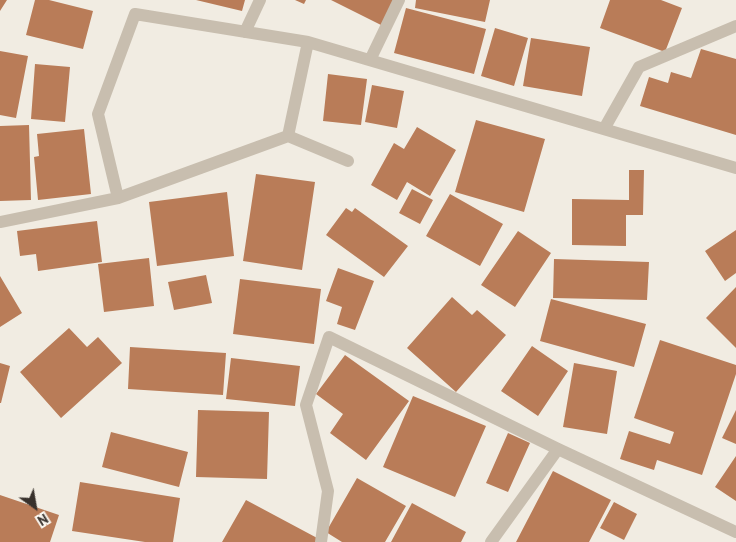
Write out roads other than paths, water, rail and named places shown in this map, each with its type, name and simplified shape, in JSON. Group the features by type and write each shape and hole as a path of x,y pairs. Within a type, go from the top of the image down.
{"street":[{"path":"245,32 260,0"},
{"path":"370,60 399,0"},
{"path":"118,198 98,114 135,14 308,42 736,168"},
{"path":"604,129 639,67 736,26"},
{"path":"288,136 308,42"},
{"path":"0,222 118,198 288,136 348,161"},
{"path":"321,542 328,491 306,405 329,337 558,449 736,532 728,542"},
{"path":"491,542 558,449"}]}
